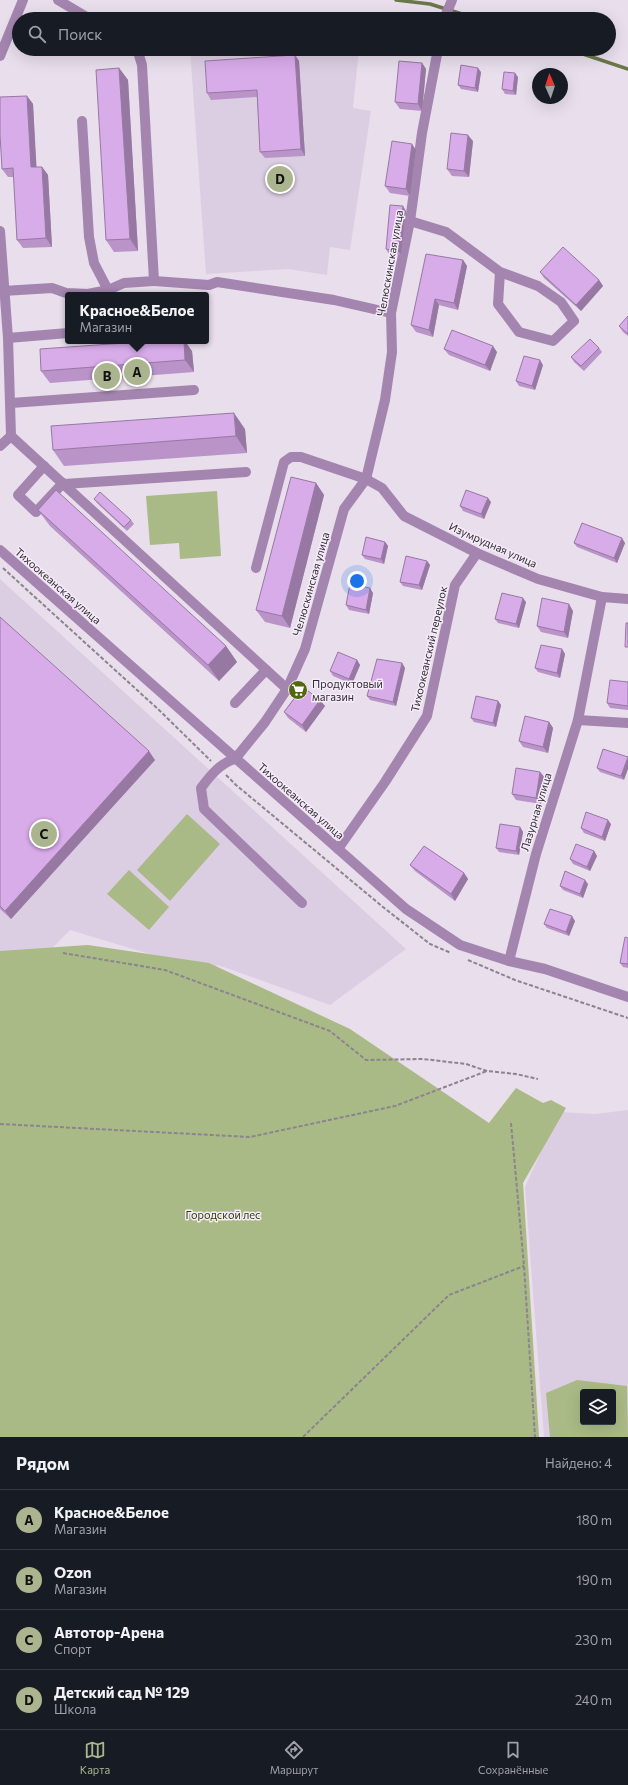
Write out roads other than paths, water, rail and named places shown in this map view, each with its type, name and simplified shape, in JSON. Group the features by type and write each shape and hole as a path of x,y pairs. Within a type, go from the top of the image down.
{"street":[{"path":"18,12 23,0"},
{"path":"58,0 78,12"},
{"path":"446,12 452,0"},
{"path":"0,56 12,27"},
{"path":"139,56 142,65 154,281"},
{"name":"Челюскинская улица","path":"235,759 264,722 287,689 305,649 344,509 366,480 385,400 392,352 391,313 410,221 422,133 437,56"},
{"path":"82,121 89,237 94,263 108,290"},
{"path":"410,221 446,232 500,272 538,286 561,302 574,321 553,341 519,332 498,304 500,272"},
{"path":"0,231 3,291 8,338 12,436 287,689"},
{"path":"98,292 108,290 124,283 154,281 210,285 217,282 334,300 391,313"},
{"path":"3,291 52,288 65,293"},
{"path":"8,338 65,333"},
{"path":"10,403 194,390"},
{"path":"0,446 12,436"},
{"name":"Изумрудная улица","path":"256,568 284,462 291,457 301,457 366,480 382,488 404,516 477,553 538,579 602,597 628,599"},
{"path":"44,466 18,495 36,512 64,484 246,472"},
{"name":"Тихоокеанская улица","path":"0,550 406,909 460,945 509,961 545,969 628,997"},
{"name":"Тихоокеанский переулок","path":"338,850 385,782 427,716 455,585 477,553"},
{"name":"Лазурная улица","path":"509,961 536,854 578,720 602,597"},
{"path":"235,704 266,670"},
{"path":"578,720 628,724"},
{"path":"235,759 226,761 213,773 201,788 204,809 302,903"}],"waterway":[{"path":"396,0 430,4 456,12"},
{"path":"589,56 628,69"}],"place":[{"name":"Детский сад № 129","path":"280,179"},
{"name":"Красное&Белое","path":"137,372"},
{"name":"Ozon","path":"107,376"},
{"name":"Продуктовый магазин","path":"298,690"},
{"name":"Автотор-Арена","path":"44,834"}],"park label":[{"name":"Городской лес","path":"223,1215"}]}
